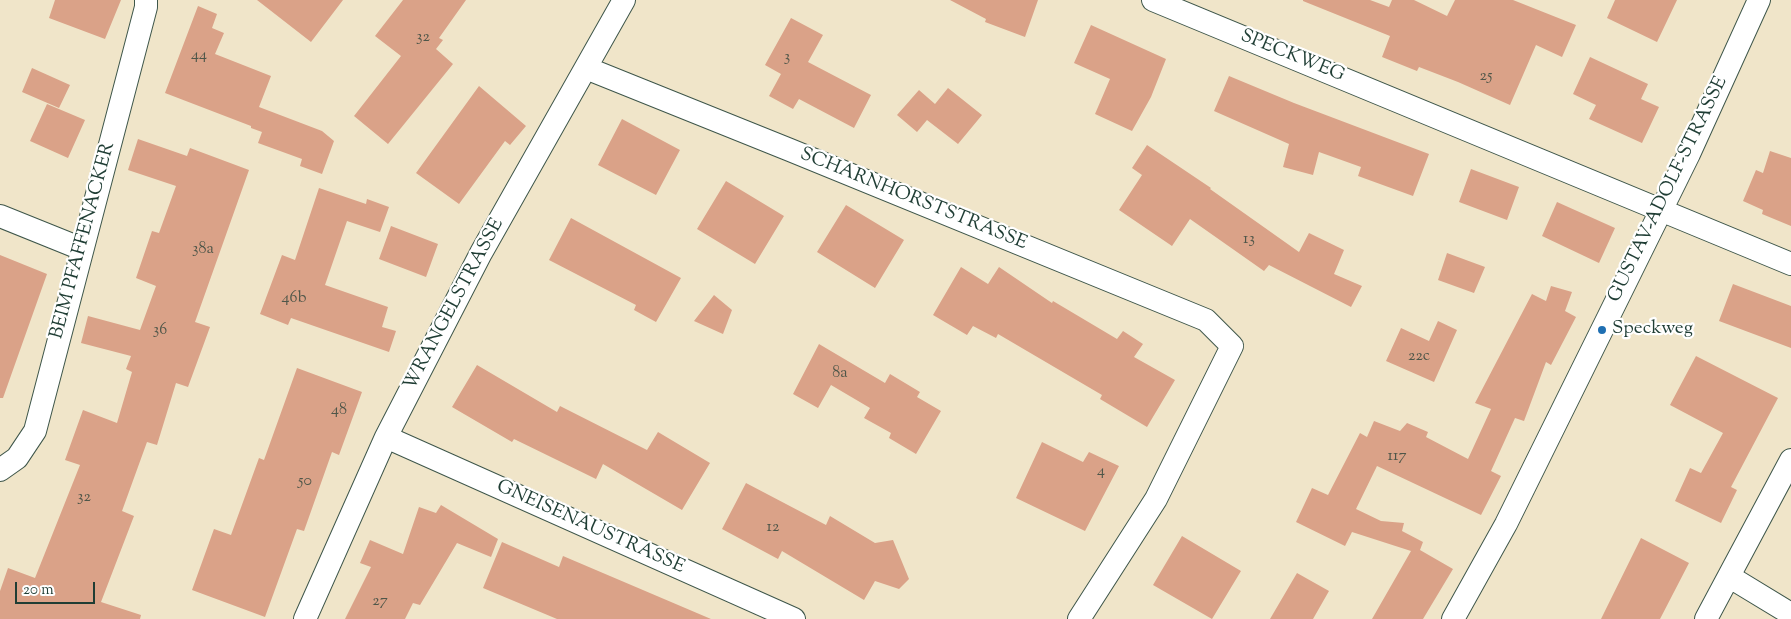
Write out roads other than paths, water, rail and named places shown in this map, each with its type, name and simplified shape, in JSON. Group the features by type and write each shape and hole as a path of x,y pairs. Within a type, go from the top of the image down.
{"street":[{"name":"BEIM PFAFFENACKER","path":"0,470 17,458 34,431 146,7 146,0"},
{"name":"WRANGELSTRASSE","path":"305,619 386,437 481,253 624,0"},
{"name":"SPECKWEG","path":"1153,0 1791,264"},
{"name":"GUSTAV-ADOLF-STRASSE","path":"1453,619 1506,524 1662,210 1759,0"},
{"name":"SCHARNHORSTSTRASSE","path":"586,68 1206,320 1232,346 1156,499 1079,619"},
{"path":"0,216 82,249"},
{"name":"GNEISENAUSTRASSE","path":"386,437 794,619"},
{"path":"1706,619 1791,460"},
{"path":"1730,577 1791,614"}],"place":[{"name":"Speckweg","path":"1602,330"}]}
